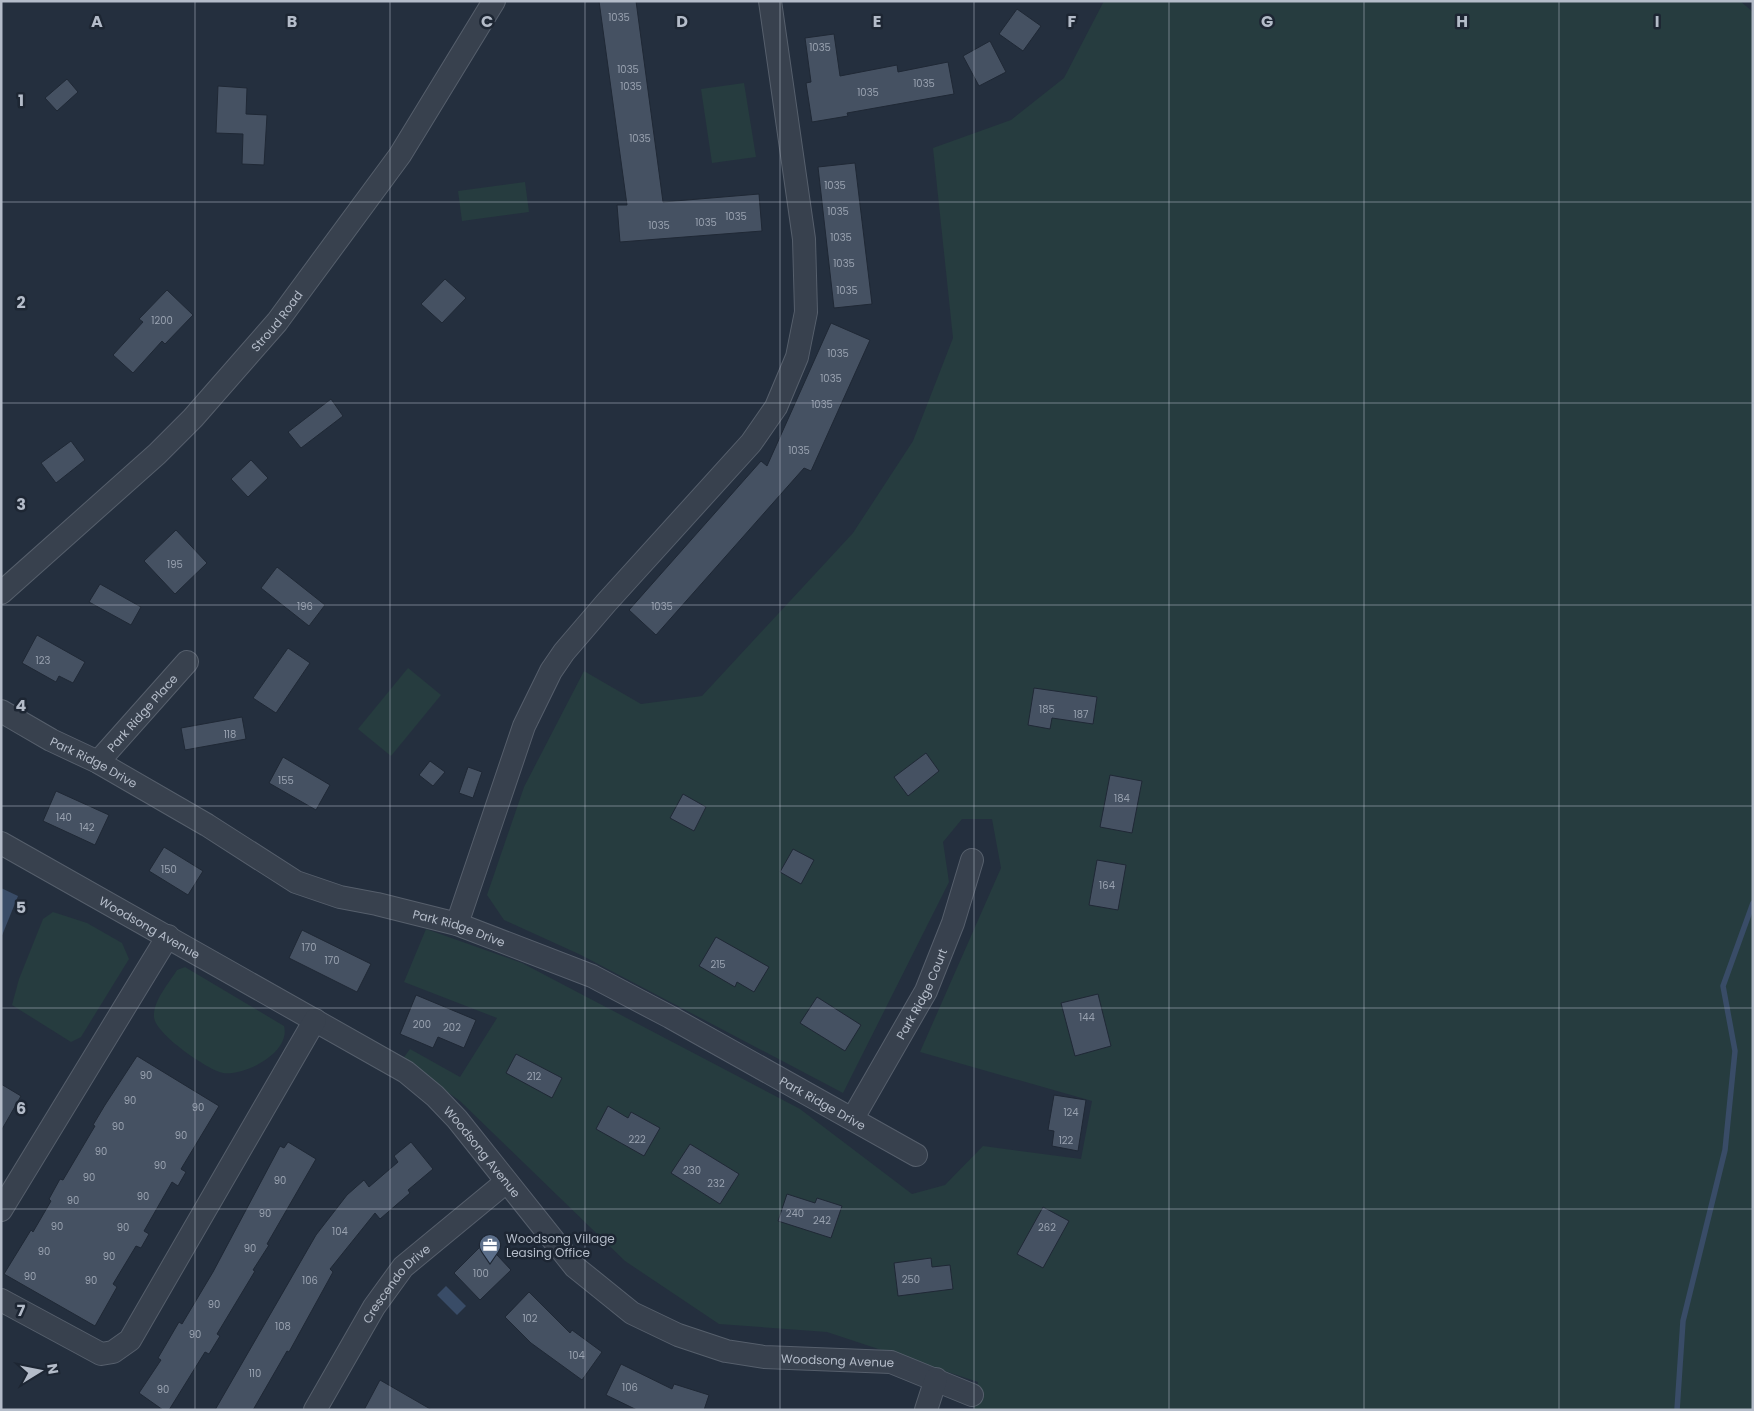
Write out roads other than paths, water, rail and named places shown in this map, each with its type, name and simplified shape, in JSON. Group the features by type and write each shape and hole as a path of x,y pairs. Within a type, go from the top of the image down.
{"street":[{"name":"Stroud Road","path":"1,593 157,454 193,418 277,322 400,155 494,1"},
{"path":"457,924 524,726 551,671 564,652 751,443 776,407 797,357 806,312 807,274 804,238 770,1"},
{"name":"Park Ridge Place","path":"98,762 187,662"},
{"name":"Park Ridge Drive","path":"1,711 52,740 98,762 228,838 296,882 340,897 457,924 592,976 853,1118 916,1156"},
{"name":"Woodsong Avenue","path":"1,843 406,1072 457,1119 575,1267 632,1312 678,1336 726,1351 764,1357 891,1362 936,1379 972,1396"},
{"name":"Park Ridge Court","path":"853,1118 926,991 954,923 972,860"},
{"path":"1,1210 168,936"},
{"path":"1,1300 101,1354 113,1352 130,1340 315,1020"},
{"name":"Crescendo Drive","path":"315,1410 374,1307 403,1267 506,1182"},
{"path":"926,1410 936,1379"}],"water":[{"path":"1,888 18,896 1,938"},
{"path":"446,1286 466,1306 457,1315 437,1295"}],"waterway":[{"path":"1677,1410 1683,1321 1725,1150 1735,1051 1723,986 1753,903"}],"place":[{"name":"Woodsong Village Leasing Office","path":"490,1264"}]}
